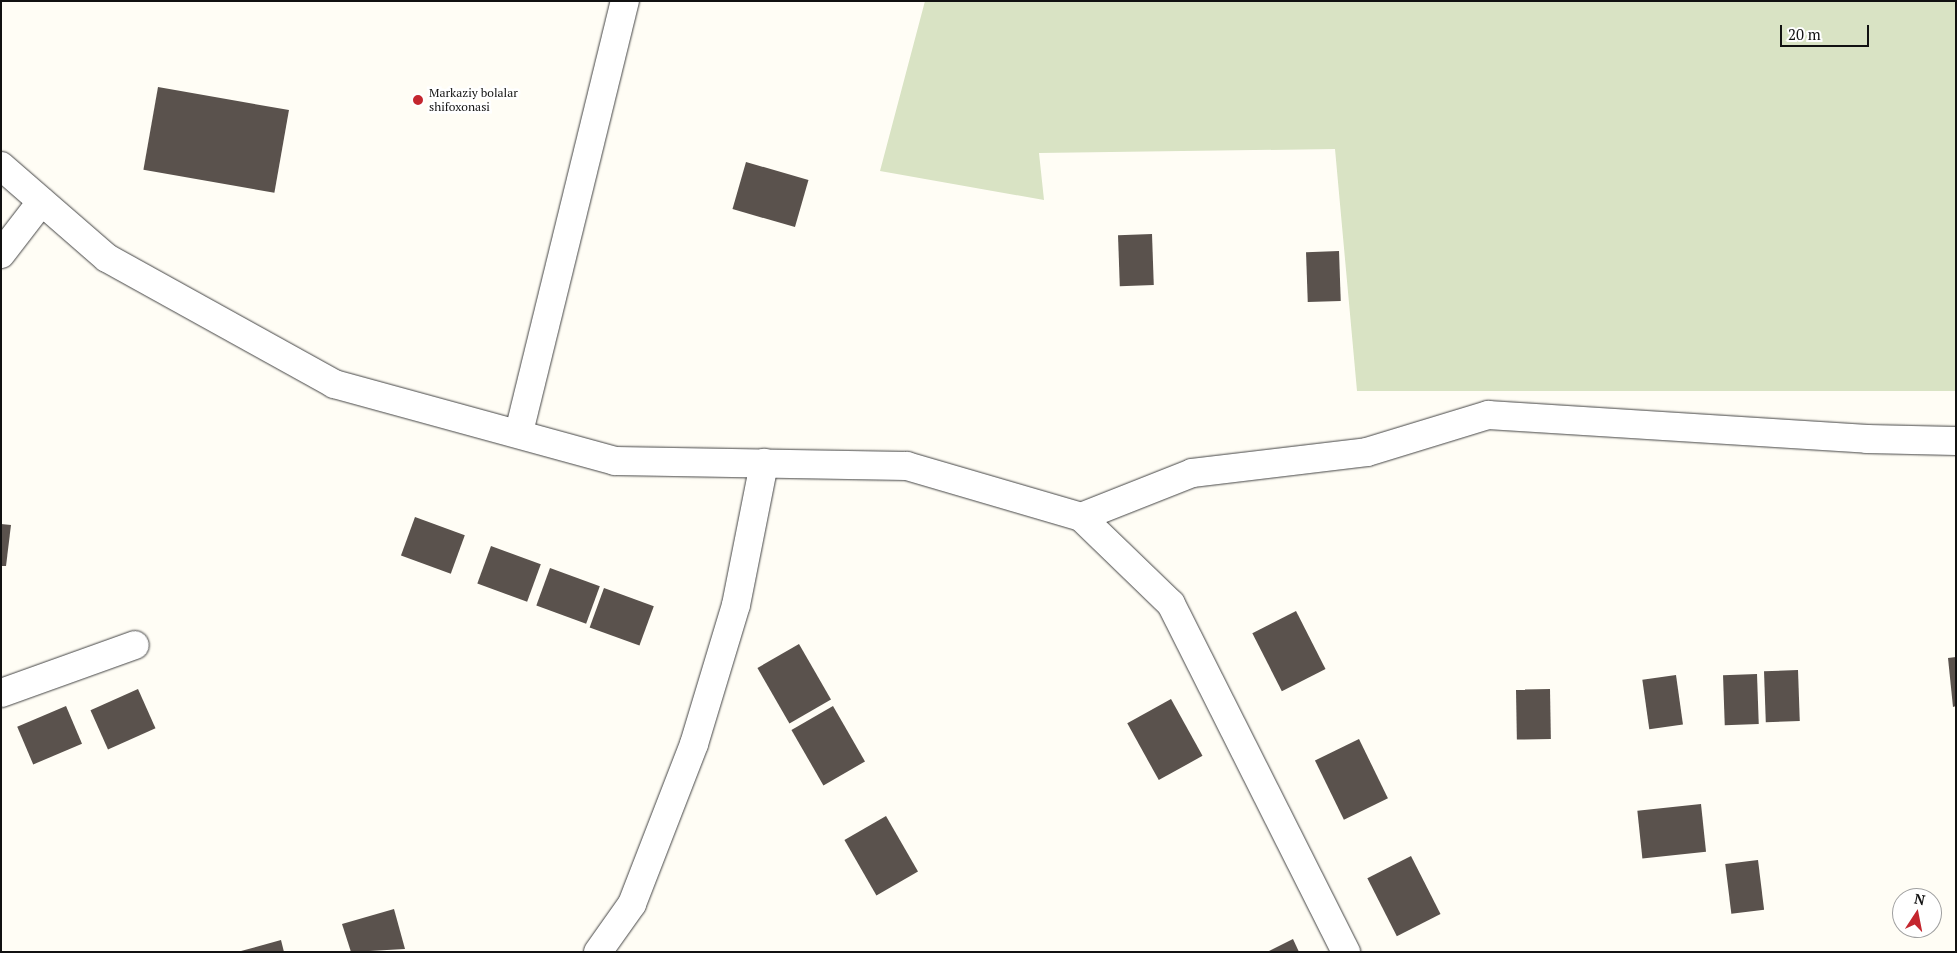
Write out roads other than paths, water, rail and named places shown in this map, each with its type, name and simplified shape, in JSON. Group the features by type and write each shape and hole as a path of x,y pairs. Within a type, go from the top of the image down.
{"street":[{"path":"519,432 625,1"},
{"path":"1,166 107,258 334,384 519,432 615,460 907,466 1081,517 1171,604 1346,952"},
{"path":"1,254 41,202"},
{"path":"1081,517 1192,473 1367,452 1488,415 1867,439 1956,441"},
{"path":"598,952 632,904 694,744 736,605 764,464"},
{"path":"1,693 135,644"}],"place":[{"name":"Markaziy bolalar shifoxonasi","path":"418,100"}]}
